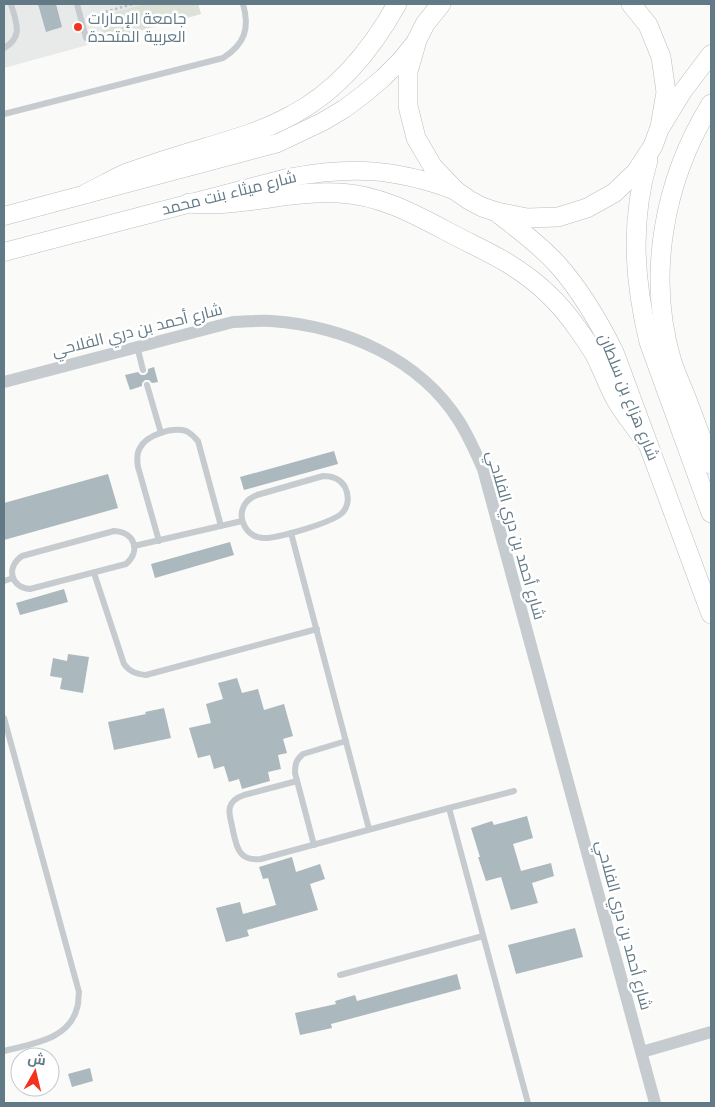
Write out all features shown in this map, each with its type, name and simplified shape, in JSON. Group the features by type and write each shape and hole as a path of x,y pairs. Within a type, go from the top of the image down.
{"main road":[{"path":"87,194 126,174 267,128 292,115 314,101 350,70 376,38 396,4"},
{"path":"433,4 421,32 408,72 408,106 416,138 433,167 456,191 469,200 497,212 527,218 558,217 587,208 614,193 636,172 653,146"},
{"path":"4,216 278,143 300,133 344,109 389,72 441,4"},
{"path":"631,4 648,25 661,57 666,92 660,127 645,173 639,201 636,248 642,314 649,342 711,513"},
{"path":"660,127 683,91 711,54"},
{"path":"711,104 692,139 682,163 667,210 662,245 660,287 666,337 672,362 711,464"},
{"name":"شارع ميثاء بنت محمد","path":"4,252 189,203 313,173 337,170 386,172 433,182 456,191"},
{"path":"189,203 204,205 226,204 315,192 340,193 366,196 390,203 421,217 508,264 534,282 556,303 581,333 594,353 624,413 648,444"},
{"name":"شارع هزاع بن سلطان","path":"497,212 557,264 574,284 602,328 614,352 711,614"}],"street":[{"name":"شارع أحمد بن دري الفلاحي","path":"4,382 233,322 270,321 307,325 343,334 377,349 400,363 442,398 459,420 483,469 655,1103"},
{"path":"642,1052 711,1032"}],"lane":[{"path":"4,48 11,44 18,31 11,4"},
{"path":"77,4 86,38"},
{"path":"4,114 223,58 238,46 243,37 246,28 243,4"},
{"path":"137,346 143,370"},
{"path":"147,385 161,433"},
{"path":"159,541 137,458 138,449 143,442 161,433 176,430 185,431 198,441 222,526"},
{"path":"323,476 331,476 338,479 347,491 347,507 336,518 292,533 266,538 258,537 251,534 242,520 244,505 257,494 323,476"},
{"path":"134,546 242,520"},
{"path":"114,531 128,534 134,546 134,554 131,560 126,564 94,573 30,590 18,586 14,581 12,570 17,559 22,556 114,531"},
{"path":"292,533 369,829"},
{"path":"94,573 124,664 133,673 146,675 317,629"},
{"path":"4,581 13,578"},
{"path":"4,718 78,992 78,1007 72,1022 61,1033 47,1039 4,1051"},
{"path":"314,845 295,766 297,759 302,754 346,741"},
{"path":"298,781 244,795 233,801 229,812 236,846 244,856 255,860 514,791"},
{"path":"449,808 528,1103"},
{"path":"340,975 483,936"}],"path":[{"path":"81,19 133,4"}],"shaded area":[{"name":"جامعة الإمارات العربية المتحدة","path":"4,4 198,4 201,14 4,68"},
{"path":"144,4 198,4 201,14 105,40 99,17"}],"building":[{"path":"38,4 56,4 62,27 46,32"},
{"path":"154,367 158,382 152,383 149,380 145,380 142,386 130,390 125,375 138,372 141,375 145,375 148,369"},
{"path":"334,451 338,464 244,490 240,477"},
{"path":"108,474 118,508 4,540 4,503"},
{"path":"230,542 234,555 155,578 151,564"},
{"path":"64,589 68,602 20,615 16,603"},
{"path":"68,654 89,657 83,693 60,689 62,678 50,676 53,658 67,661"},
{"path":"237,678 242,693 258,689 264,710 284,704 293,736 283,739 287,753 278,755 281,769 268,772 270,781 242,789 239,779 229,782 224,766 214,769 210,755 198,758 189,728 211,723 206,704 223,699 218,683"},
{"path":"164,708 171,738 114,750 108,722"},
{"path":"527,816 533,838 513,844 521,871 551,863 554,876 532,883 538,903 511,910 501,877 486,881 471,828 492,821 494,825"},
{"path":"292,857 296,872 320,864 325,879 310,884 318,910 247,930 249,936 226,942 216,908 240,902 243,914 276,905 268,878 263,879 259,867"},
{"path":"575,928 583,957 516,974 508,945"},
{"path":"457,974 461,989 331,1024 332,1028 300,1035 295,1013 336,1004 335,1001 355,995 357,1001"},
{"path":"90,1068 93,1081 72,1087 68,1074"}],"place":[{"name":"جامعة الإمارات العربية المتحدة","path":"78,27"}]}
